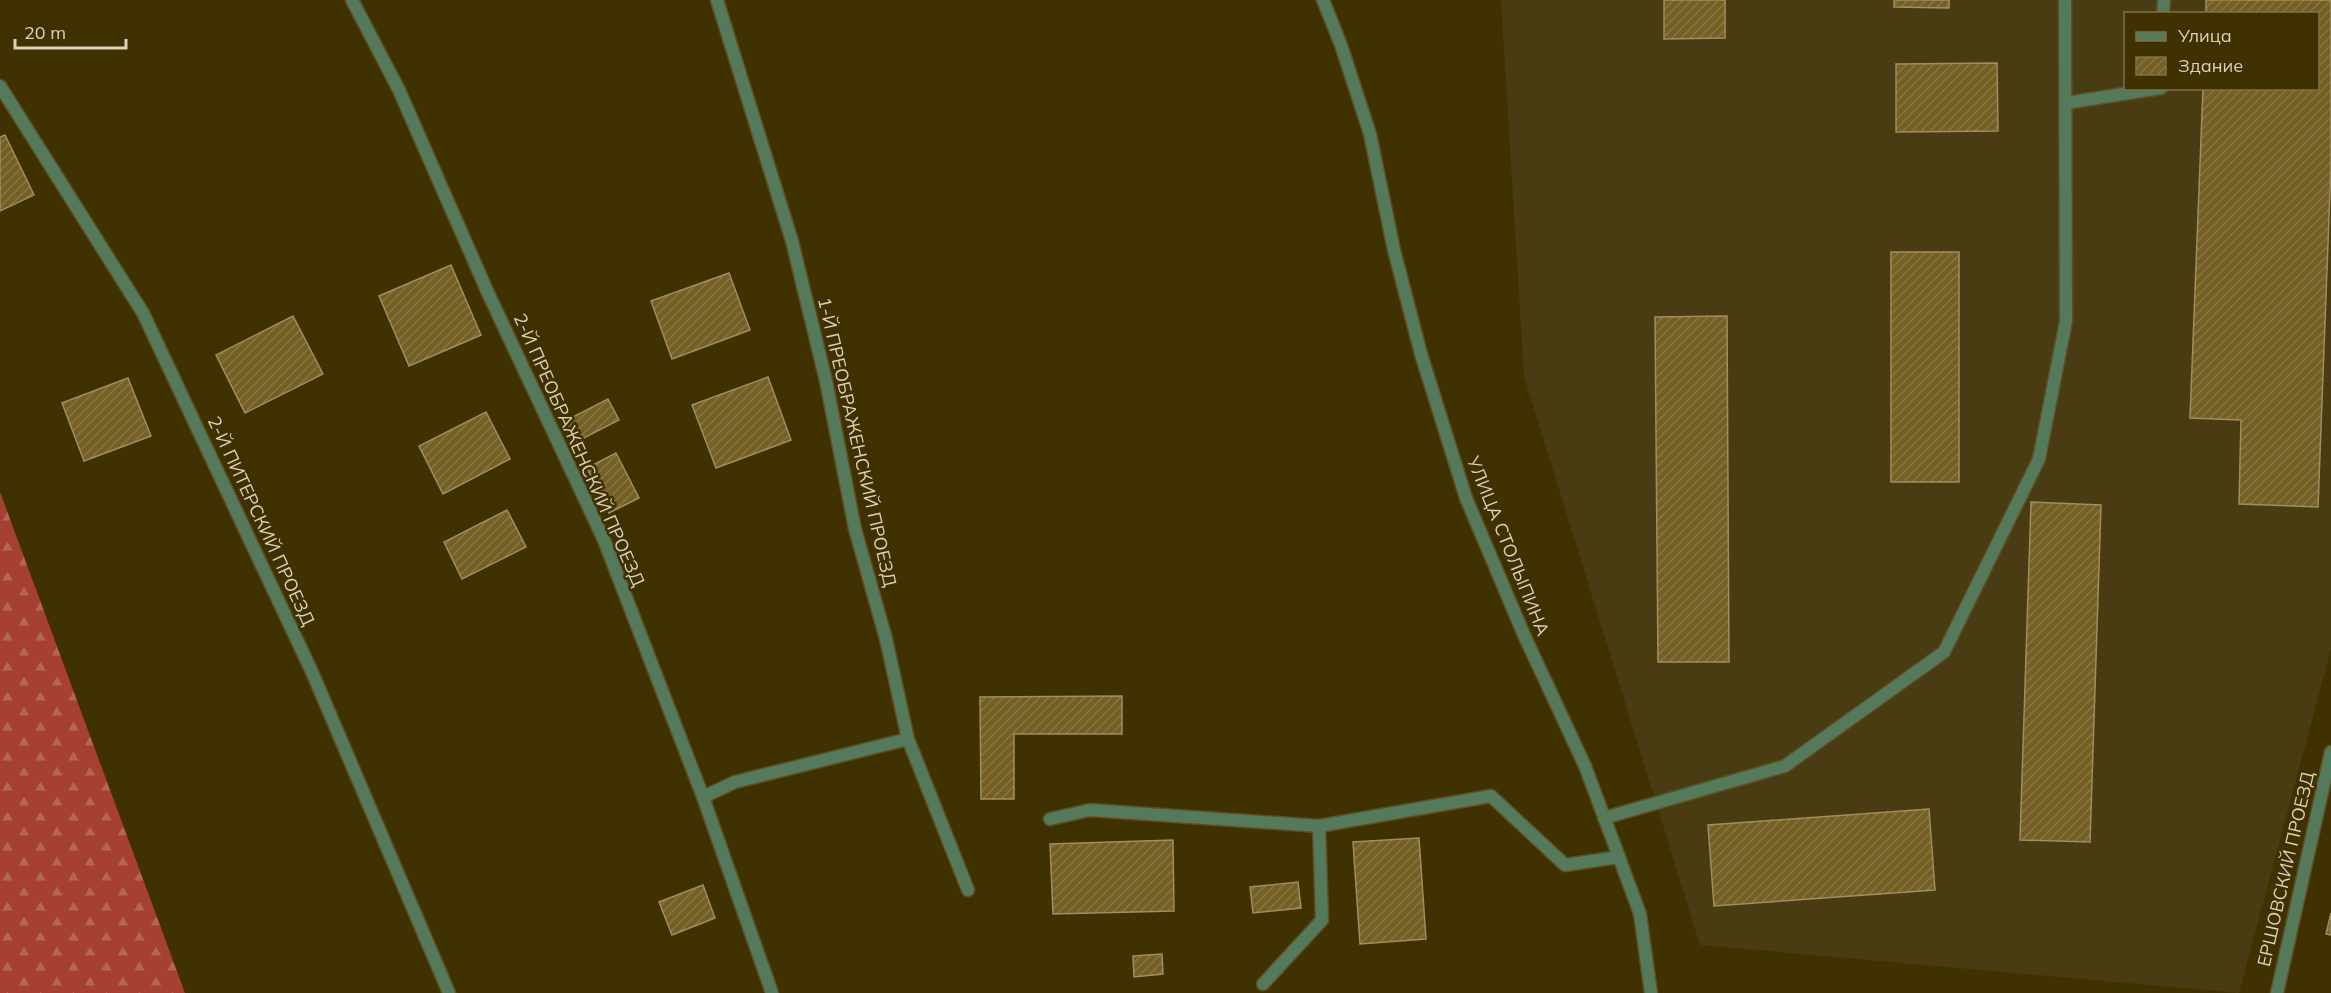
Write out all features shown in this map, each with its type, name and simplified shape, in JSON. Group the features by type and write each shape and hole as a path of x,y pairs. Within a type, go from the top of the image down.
{"street":[{"name":"2-Й ПРЕОБРАЖЕНСКИЙ ПРОЕЗД","path":"352,0 399,90 488,293 604,540 704,797 772,993"},
{"name":"1-Й ПРЕОБРАЖЕНСКИЙ ПРОЕЗД","path":"717,0 792,241 826,381 855,530 886,639 908,739 968,890"},
{"name":"УЛИЦА СТОЛЫПИНА","path":"1323,0 1341,45 1370,134 1394,250 1421,354 1466,498 1524,635 1585,766 1640,914 1651,993"},
{"path":"1604,818 1785,766 1944,652 2039,459 2066,321 2066,0"},
{"name":"2-Й ПИТЕРСКИЙ ПРОЕЗД","path":"0,86 143,313 312,672 449,993"},
{"path":"2066,103 2148,90"},
{"path":"704,797 735,782 908,739"},
{"name":"ЕРШОВСКИЙ ПРОЕЗД","path":"2277,993 2331,753"},
{"path":"1050,819 1090,810 1319,826 1491,796 1565,865 1619,857"},
{"path":"1263,984 1322,921 1319,826"}],"shaded area":[{"path":"1501,0 2331,0 2331,649 2239,993 1700,945 1524,376"}],"green space":[{"path":"0,492 185,993 0,993"}],"building":[{"path":"1664,0 1725,0 1725,38 1664,39"},
{"path":"1894,0 1949,0 1949,8 1894,7"},
{"path":"2206,0 2331,0 2331,164 2318,507 2239,504 2241,420 2190,418 2203,90 2319,90 2319,12 2206,12"},
{"path":"1997,63 1998,131 1896,132 1896,64"},
{"path":"5,135 34,195 0,211 0,137"},
{"path":"1891,252 1959,252 1959,482 1891,482"},
{"path":"451,265 481,335 409,366 379,296"},
{"path":"729,273 750,330 672,359 651,301"},
{"path":"293,316 323,374 245,413 216,355"},
{"path":"1727,316 1729,662 1658,662 1655,317"},
{"path":"768,377 791,440 716,468 692,405"},
{"path":"128,378 151,436 84,461 62,403"},
{"path":"608,399 619,420 576,442 565,421"},
{"path":"486,412 510,459 443,494 419,446"},
{"path":"616,453 639,498 609,513 587,468"},
{"path":"2031,502 2101,505 2090,842 2020,840"},
{"path":"507,510 526,547 462,579 444,542"},
{"path":"1122,696 1122,734 1014,734 1014,799 981,799 980,697"},
{"path":"1929,809 1935,890 1714,906 1708,825"},
{"path":"1419,838 1426,939 1360,944 1353,842"},
{"path":"1173,840 1174,911 1053,914 1050,844"},
{"path":"1298,882 1301,908 1253,913 1250,887"},
{"path":"703,885 715,918 672,935 659,902"},
{"path":"2331,913 2331,935 2326,934"},
{"path":"1162,954 1163,974 1134,977 1133,956"}]}
